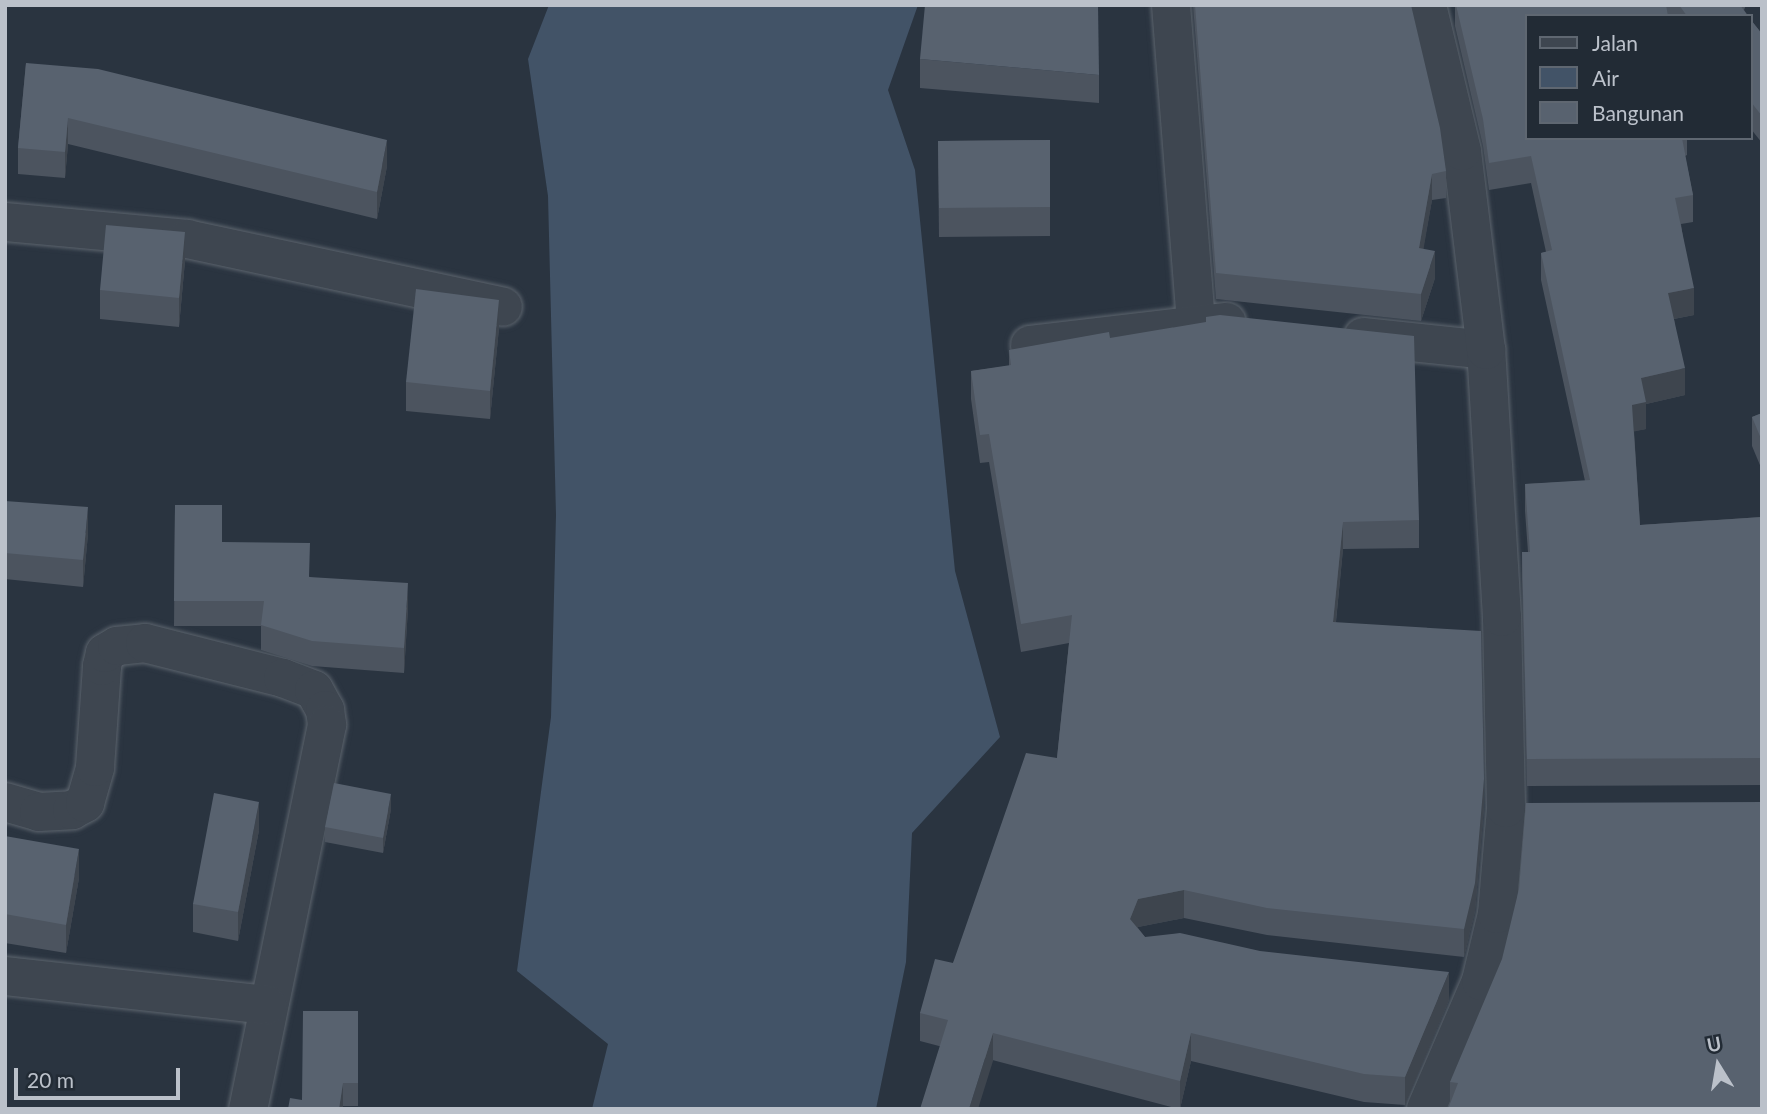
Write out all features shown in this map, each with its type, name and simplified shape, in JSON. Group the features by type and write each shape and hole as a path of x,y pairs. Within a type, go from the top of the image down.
{"street":[{"path":"1171,5 1196,324"},
{"path":"1426,1109 1481,981 1497,914 1506,808 1502,617 1486,350 1462,151 1427,5"},
{"path":"5,222 187,239 503,307"},
{"path":"1030,345 1196,324 1260,326"},
{"path":"1326,333 1486,350"},
{"path":"5,802 39,813 72,810 85,803 95,767 102,666 105,653 117,646 145,643 283,678 314,690 325,710 327,724 267,1005 248,1109"},
{"path":"1506,808 1547,807"},
{"path":"5,976 267,1005"},
{"path":"1440,976 1481,981"}],"water":[{"path":"549,5 918,5 888,90 915,170 955,571 1000,737 912,833 906,962 876,1109 592,1109 608,1044 517,971 551,717 556,515 548,196 528,59"}],"building":[{"path":"925,5 1098,5 1099,75 920,59"},
{"path":"1195,5 1411,5 1440,128 1446,171 1432,174 1419,248 1435,251 1421,294 1216,273"},
{"path":"1456,5 1666,5 1668,14 1526,14 1526,140 1682,140 1693,195 1675,198 1694,288 1668,293 1685,368 1641,378 1646,402 1632,405 1640,525 1762,517 1762,758 1527,759 1522,552 1530,552 1525,484 1590,480 1541,253 1552,250 1531,156 1489,163 1483,119"},
{"path":"1679,5 1740,5 1747,14 1686,14"},
{"path":"1753,23 1762,34 1762,116 1753,105"},
{"path":"26,63 98,69 387,140 377,192 68,118 65,152 18,148"},
{"path":"1050,140 1050,207 939,208 938,141"},
{"path":"106,225 185,232 179,298 100,290"},
{"path":"416,289 499,300 490,391 406,382"},
{"path":"1220,315 1414,336 1419,520 1343,522 1333,622 1481,631 1484,779 1475,883 1464,929 1267,908 1184,890 1138,899 1130,919 1145,937 1180,933 1260,951 1449,972 1405,1077 1364,1074 1191,1033 1180,1081 993,1033 969,1109 920,1109 948,1020 920,1013 935,959 953,963 1026,753 1057,758 1072,615 1021,624 989,434 980,435 971,371 1011,365 1009,350 1109,332 1110,338 1206,322 1206,317"},
{"path":"1762,413 1762,441 1752,417"},
{"path":"5,501 88,507 83,560 5,553"},
{"path":"175,505 222,505 222,542 310,543 309,577 408,583 404,648 312,641 261,625 264,601 174,601"},
{"path":"334,783 391,794 383,838 325,827"},
{"path":"214,793 259,802 238,912 193,904"},
{"path":"1762,802 1762,1109 1448,1109 1458,1083 1450,1082 1502,959 1519,889 1526,803"},
{"path":"5,836 79,849 66,925 5,914"},
{"path":"303,1011 358,1011 358,1083 343,1083 339,1109 288,1109 290,1098 302,1100"}]}
